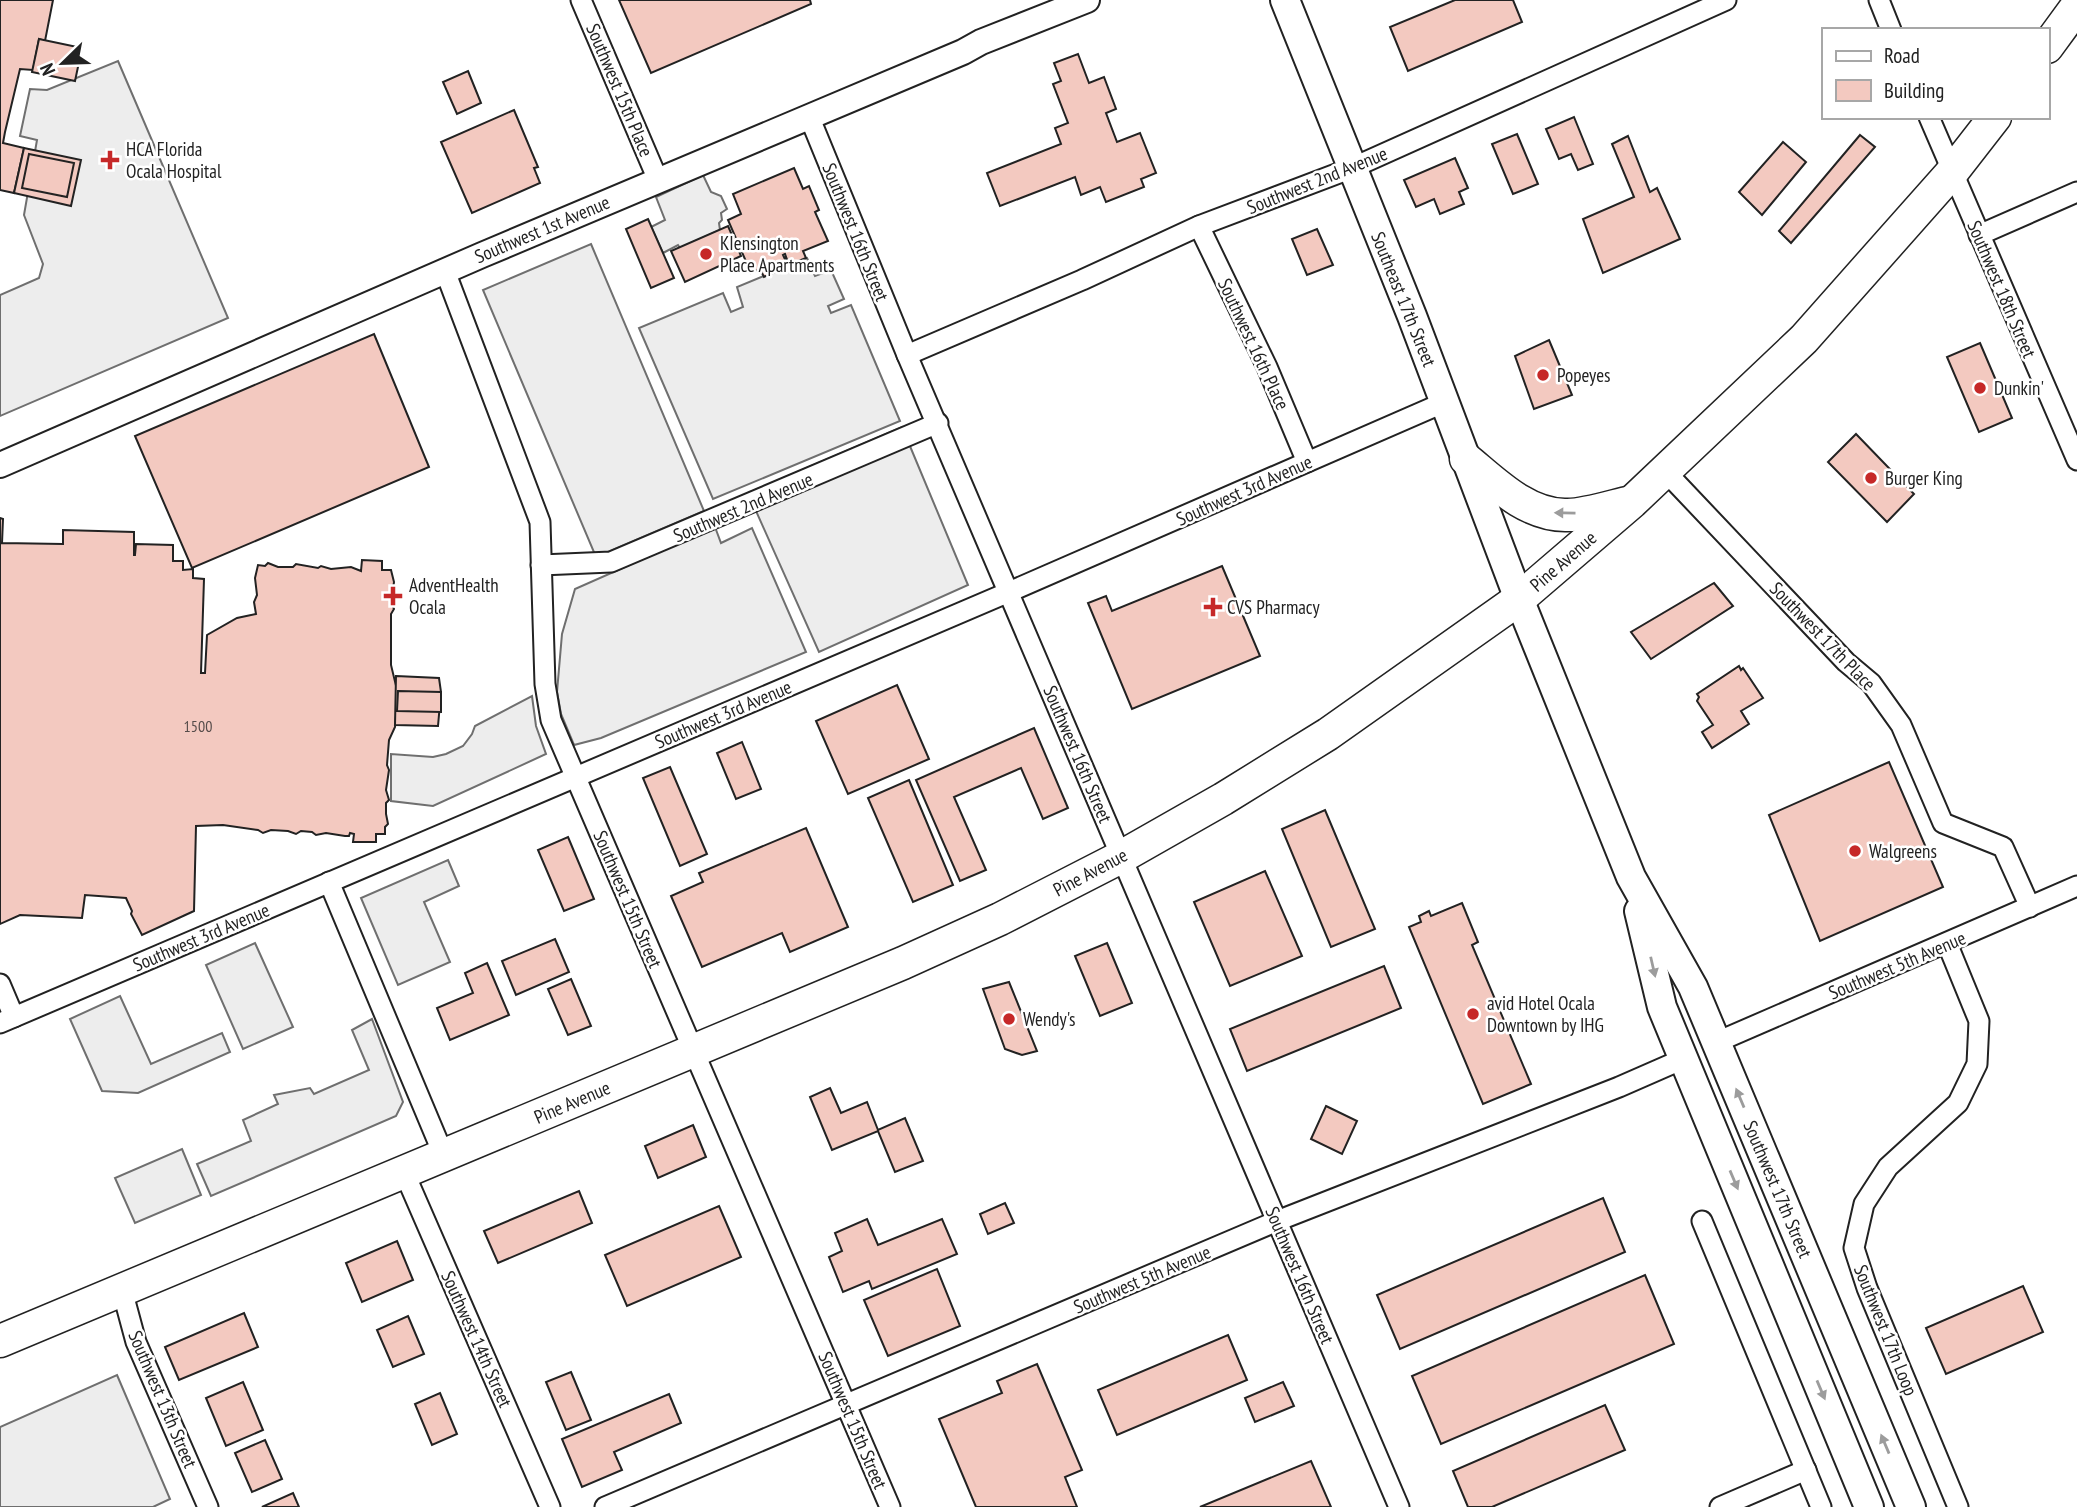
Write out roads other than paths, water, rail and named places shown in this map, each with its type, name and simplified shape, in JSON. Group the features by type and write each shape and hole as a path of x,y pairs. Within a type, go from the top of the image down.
{"highway":[{"path":"2049,44 2077,6"},
{"name":"Pine Avenue","path":"0,1341 903,963 1000,919 1121,857 1223,799 1328,734 1519,599 1632,502 1804,339 1952,171 1993,119"},
{"path":"1466,459 1512,497 1538,509 1565,515 1632,502"}],"main road":[{"name":"Southeast 17th Street","path":"1284,0 1445,402 1519,599"},
{"name":"Southwest 17th Street","path":"1519,599 1631,877 1693,987 1911,1507"},
{"name":"Southwest 17th Street","path":"1631,877 1662,1007 1869,1507"}],"street":[{"name":"Southwest 15th Place","path":"581,0 658,180"},
{"name":"Southwest 2nd Avenue","path":"907,355 1082,280 1199,226 1352,168 1726,0"},
{"path":"1879,0 1890,28"},
{"name":"Southwest 1st Avenue","path":"0,465 445,271 1080,2"},
{"name":"Southwest 16th Street","path":"809,116 907,355 1399,1507"},
{"name":"Southwest 18th Street","path":"1930,119 2077,460"},
{"path":"1979,235 2077,192"},
{"name":"Southwest 16th Place","path":"1199,226 1267,368 1307,462"},
{"name":"Southwest 15th Street","path":"445,271 540,522 546,701 551,720 890,1507"},
{"name":"Southwest 3rd Avenue","path":"7,1020 1009,592 1445,402"},
{"name":"Southwest 2nd Avenue","path":"541,565 611,562 938,423"},
{"name":"Southwest 17th Place","path":"1665,471 1846,662 1871,684 1901,725 1943,823 2003,847 2030,906"},
{"path":"328,882 444,1156"},
{"name":"Southwest 5th Avenue","path":"1717,1042 2077,886"},
{"name":"Southwest 17th Loop","path":"1947,943 1979,1021 1977,1064 1958,1103 1888,1167 1864,1204 1854,1248 1867,1288 1958,1507"},
{"path":"0,984 7,1020"},
{"name":"Southwest 5th Avenue","path":"605,1507 1278,1222 1683,1059"},
{"name":"Southwest 14th Street","path":"404,1172 550,1507"},
{"path":"1702,1221 1821,1507"},
{"name":"Southwest 13th Street","path":"122,1290 136,1342 208,1507"},
{"path":"1720,1507 1806,1470"}],"place":[{"name":"HCA Florida Ocala Hospital","path":"110,160"},
{"name":"KIensington Place Apartments","path":"706,254"},
{"name":"Popeyes","path":"1543,375"},
{"name":"Dunkin'","path":"1980,388"},
{"name":"Burger King","path":"1871,478"},
{"name":"AdventHealth Ocala","path":"393,596"},
{"name":"CVS Pharmacy","path":"1213,607"},
{"name":"Walgreens","path":"1855,851"},
{"name":"avid Hotel Ocala Downtown by IHG","path":"1473,1014"},
{"name":"Wendy's","path":"1009,1019"}]}
